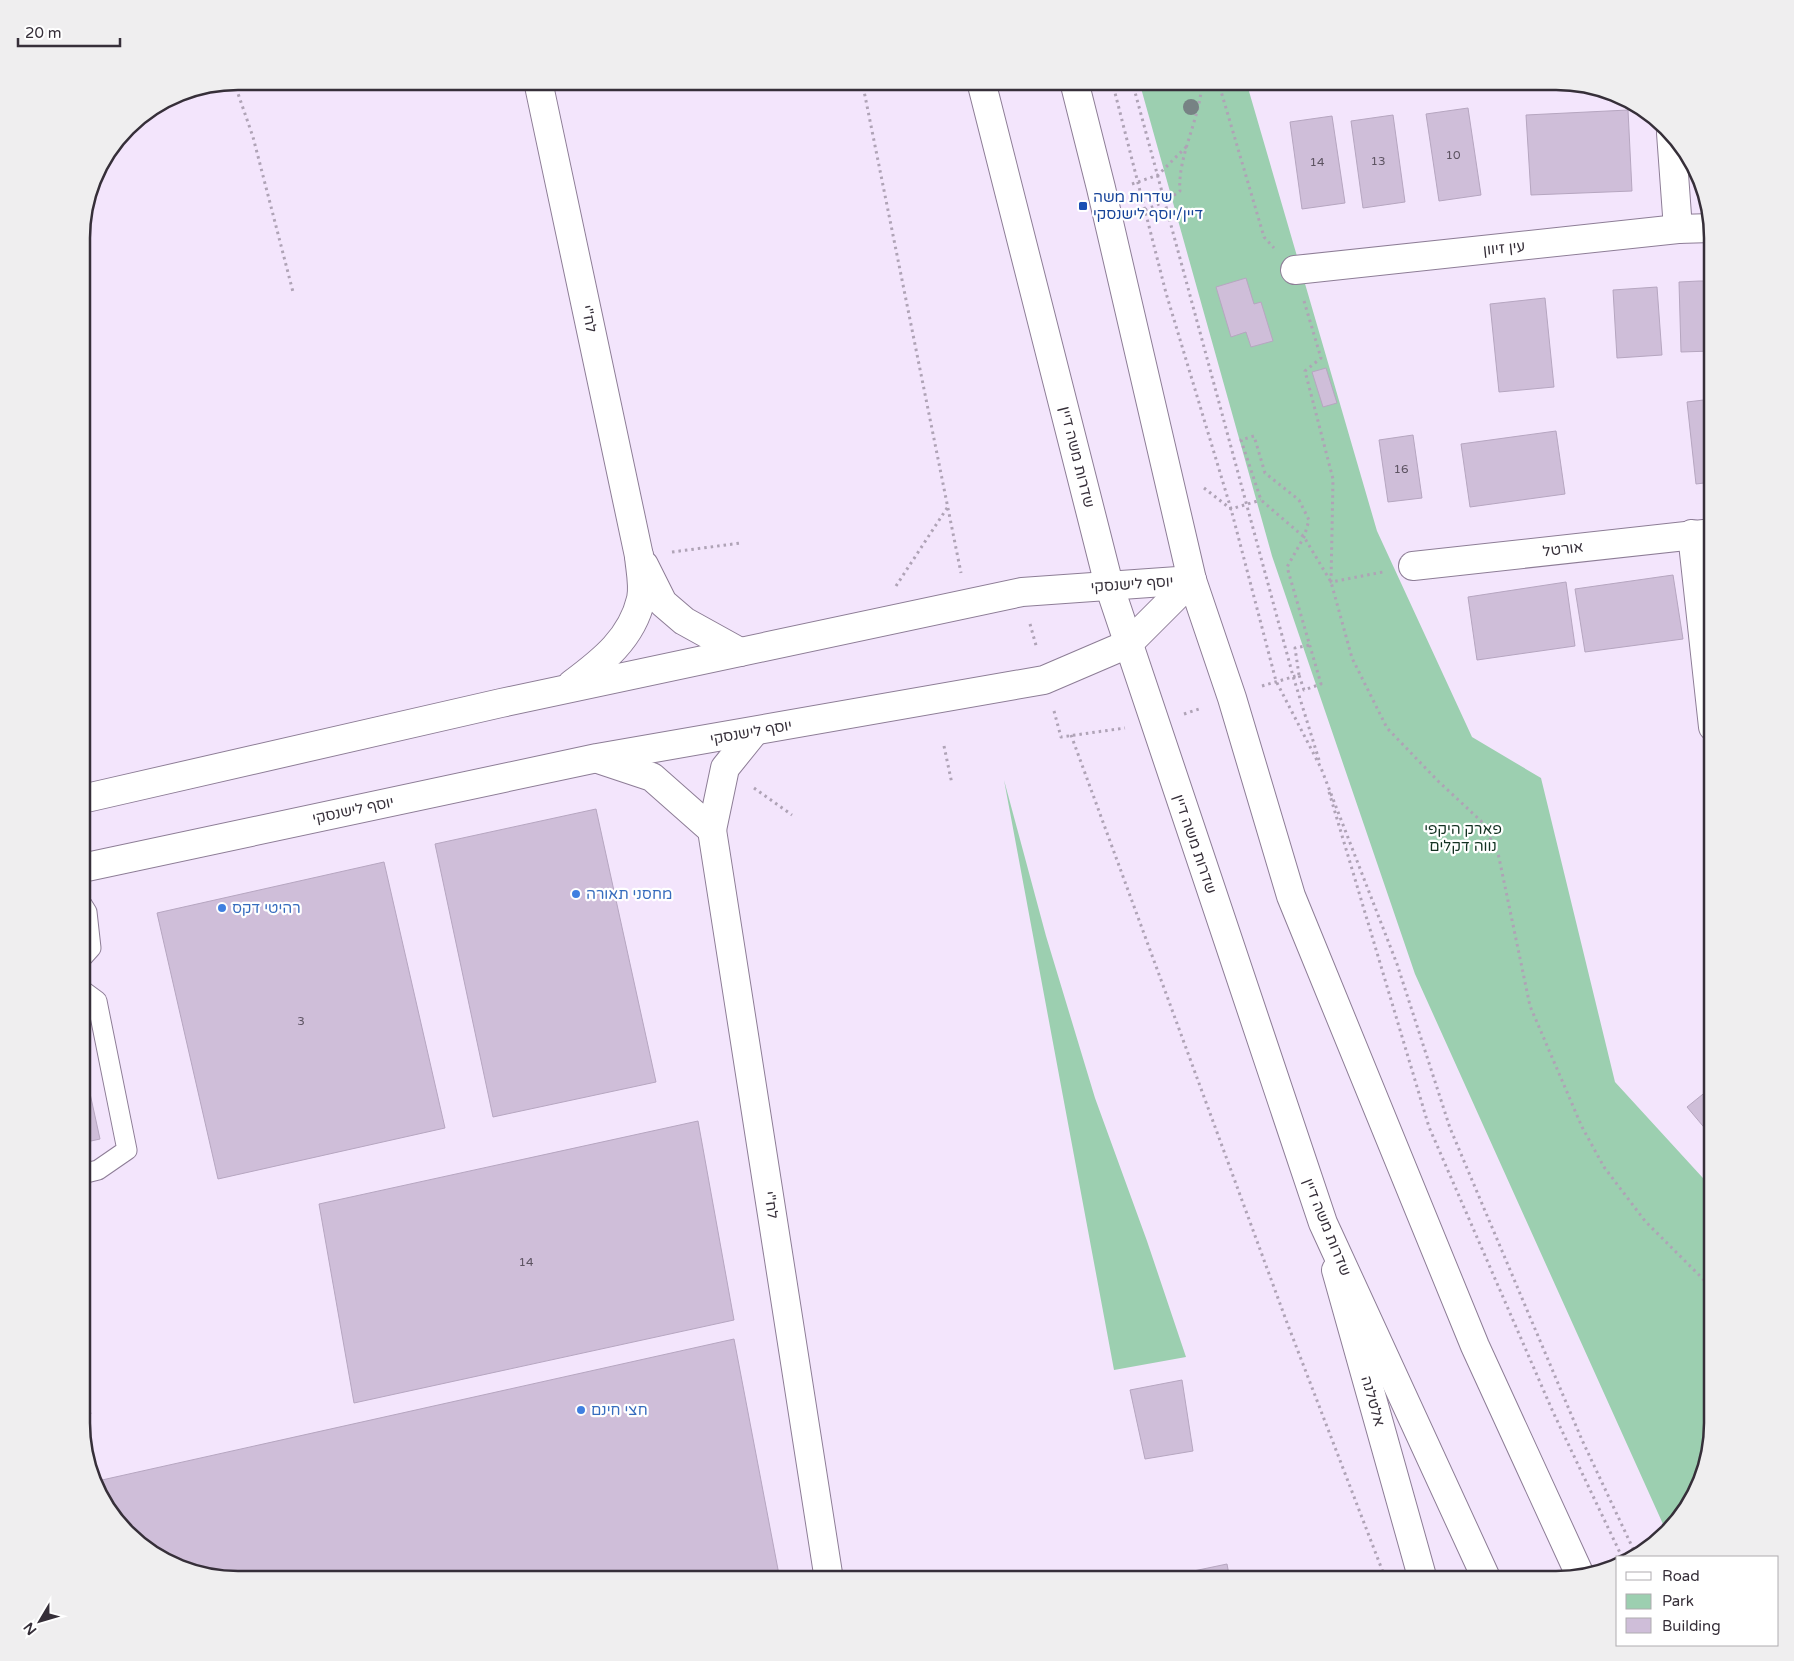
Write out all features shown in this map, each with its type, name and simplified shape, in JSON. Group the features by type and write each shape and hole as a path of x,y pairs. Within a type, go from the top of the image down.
{"main road":[{"name":"לח\"י","path":"540,90 640,556"},
{"name":"שדרות משה דיין","path":"984,90 1109,585 1128,644 1323,1223 1483,1571"},
{"path":"1076,90 1165,456 1192,580 1232,698 1291,896 1475,1346 1577,1570"},
{"path":"1672,147 1678,229"},
{"name":"עין זיוון","path":"1296,270 1678,229 1704,228"},
{"path":"1702,534 1704,569"},
{"name":"אורטל","path":"1413,566 1702,534"},
{"path":"640,556 663,603 684,621 740,652"},
{"path":"566,690 609,656 631,629 642,597 640,556"},
{"name":"יוסף לישנסקי","path":"90,797 566,690 1022,592 1192,580"},
{"name":"יוסף לישנסקי","path":"90,866 597,758 1044,680 1128,644 1192,580"},
{"path":"597,758 652,777 712,830 725,768 754,732"},
{"name":"לח\"י","path":"712,830 828,1571"},
{"name":"אלטלנה","path":"1323,1223 1420,1571"}],"lane":[{"path":"90,934 92,948 90,950"},
{"path":"90,996 96,1001 127,1150 98,1170 90,1172"}],"path":[{"path":"237,90 253,137 293,292"},
{"path":"864,90 962,576"},
{"path":"1114,90 1166,293 1230,509 1276,680 1321,768 1398,964 1450,1128 1582,1440 1633,1549"},
{"path":"1134,90 1292,676 1429,1127 1553,1412 1621,1556"},
{"path":"1145,210 1164,202 1180,191 1179,177 1189,144 1200,90"},
{"path":"1221,90 1264,237 1296,270 1321,358 1306,371 1333,479 1331,582"},
{"path":"1158,175 1189,144"},
{"path":"1310,645 1294,648 1304,690 1321,684 1310,645 1287,567 1304,537 1309,520 1299,500 1265,473 1254,436 1241,440 1261,500 1304,537 1331,582 1352,658 1386,728 1438,782 1481,821 1498,853 1530,1006 1582,1127 1604,1166 1645,1221 1704,1280"},
{"path":"1165,456 1230,509"},
{"path":"1230,509 1261,500"},
{"path":"893,592 949,505"},
{"path":"640,556 741,543"},
{"path":"1331,582 1413,566"},
{"path":"1276,680 1299,675"},
{"path":"1071,735 1286,1320 1383,1571"},
{"path":"944,746 952,784"},
{"path":"725,768 792,815"}],"green space":[{"name":"פארק היקפי נווה דקלים","path":"1142,90 1249,90 1377,531 1472,737 1541,778 1615,1082 1704,1179 1703,1442 1693,1480 1679,1505 1663,1525 1415,974 1272,556"},
{"path":"1004,780 1046,936 1095,1098 1147,1241 1186,1357 1114,1370"}],"building":[{"path":"1468,108 1481,195 1439,201 1426,114"},
{"path":"1628,110 1632,191 1531,195 1526,115"},
{"path":"1393,115 1405,202 1363,208 1351,121"},
{"path":"1332,116 1345,203 1302,209 1290,122"},
{"path":"1246,278 1254,304 1261,302 1273,341 1251,347 1246,332 1231,337 1216,287"},
{"path":"1704,281 1704,351 1681,352 1679,282"},
{"path":"1657,287 1662,355 1617,358 1613,290"},
{"path":"1545,298 1554,387 1499,392 1490,304"},
{"path":"1326,368 1337,403 1323,407 1312,372"},
{"path":"1704,400 1704,483 1696,484 1687,402"},
{"path":"1556,431 1565,494 1470,507 1461,444"},
{"path":"1413,435 1422,498 1388,502 1379,440"},
{"path":"1673,575 1683,639 1585,652 1575,589"},
{"path":"1566,582 1575,646 1477,660 1468,597"},
{"path":"596,809 656,1082 493,1117 435,844"},
{"path":"384,862 445,1128 218,1179 157,913"},
{"path":"90,1093 100,1139 90,1141"},
{"path":"1704,1093 1704,1127 1687,1107"},
{"path":"698,1121 734,1320 354,1403 319,1204"},
{"name":"חצי חינם","path":"734,1339 778,1571 219,1570 181,1560 156,1546 140,1534 115,1505 101,1480"},
{"path":"1182,1380 1193,1451 1145,1459 1130,1390"},
{"path":"1227,1564 1228,1571 1194,1571"}],"place":[{"name":"שדרות משה דיין/יוסף לישנסקי","path":"1083,206"},
{"name":"מחסני תאורה","path":"576,894"},
{"name":"רהיטי דקס","path":"222,908"},
{"name":"חצי חינם","path":"581,1410"}]}
